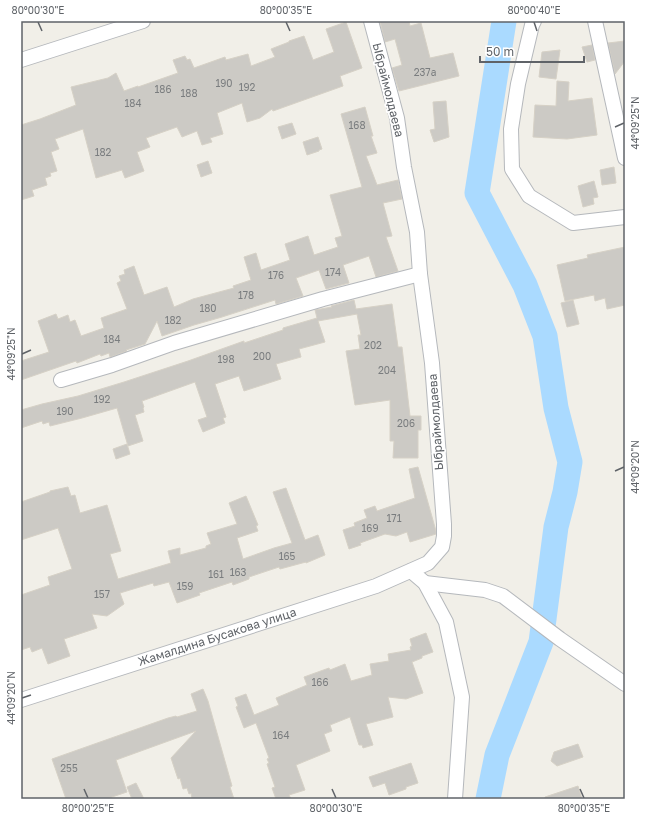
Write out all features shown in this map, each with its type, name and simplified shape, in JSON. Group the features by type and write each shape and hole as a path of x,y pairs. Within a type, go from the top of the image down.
{"street":[{"path":"21,60 143,21"},
{"name":"Ыбраймолдаева","path":"371,21 397,118 404,167 417,232 420,274 432,363 444,530 442,547 428,563 411,571"},
{"path":"534,21 520,77 511,129 512,169 529,196 573,223 625,218"},
{"path":"595,21 625,158"},
{"path":"61,380 112,365 174,343 420,274"},
{"path":"411,571 425,583 446,622 462,697 455,799"},
{"name":"Жамалдина Бусакова улица","path":"21,700 376,586 411,571"},
{"path":"425,583 485,590 503,596 560,639 625,684"}],"building":[{"path":"380,21 409,21 410,26 421,23 430,58 453,53 459,76 399,91 392,68 402,65 395,39 385,42"},
{"path":"346,22 362,68 340,76 343,86 273,111 272,109 260,118 247,122 242,103 217,113 223,134 210,138 212,142 202,145 197,131 182,137 177,127 146,138 150,147 137,152 144,171 125,178 122,170 96,178 83,129 55,139 59,149 51,152 57,171 50,173 51,176 45,178 47,185 32,190 34,196 21,200 21,125 76,105 71,87 108,78 116,73 124,91 178,73 173,60 185,56 187,60 190,59 194,68 225,57 226,60 248,54 251,66 275,57 271,49 304,36 313,60 334,52 326,29"},
{"path":"625,41 625,61 615,74 608,43"},
{"path":"592,45 595,60 587,62 582,47"},
{"path":"560,50 556,79 539,77 542,52"},
{"path":"557,81 569,82 568,101 592,98 597,135 567,139 533,137 535,105 556,106"},
{"path":"446,101 449,137 434,142 430,130 435,129 433,102"},
{"path":"365,107 373,136 371,136 377,153 366,156 377,185 398,180 402,199 383,203 392,236 386,237 398,271 376,277 369,256 343,265 349,283 326,289 319,270 296,278 303,296 276,304 275,300 162,336 157,321 145,344 110,357 109,353 101,356 100,354 77,363 76,361 21,380 21,361 49,352 38,321 56,314 58,319 68,315 70,322 75,320 81,336 104,328 101,318 127,309 117,283 121,281 119,276 125,274 124,270 134,266 144,295 167,287 174,307 193,299 234,288 233,286 251,280 244,257 256,253 261,270 290,260 285,244 308,236 314,255 338,247 335,238 342,236 330,195 362,187 341,114"},
{"path":"292,123 296,134 282,139 278,127"},
{"path":"318,137 322,149 307,155 303,142"},
{"path":"208,161 212,173 201,177 197,165"},
{"path":"614,167 616,183 602,185 600,170"},
{"path":"594,181 598,197 593,198 594,204 583,207 578,186"},
{"path":"625,247 625,305 607,309 605,298 595,301 594,295 565,301 557,265 588,258 587,255"},
{"path":"354,300 356,309 392,304 398,347 402,347 410,416 421,416 421,430 418,430 418,458 393,458 394,441 390,441 390,400 355,405 346,351 360,349 358,335 361,335 357,314 318,321 325,342 299,349 301,357 276,364 281,379 244,391 239,376 215,384 226,417 223,418 225,423 203,432 198,420 207,417 195,382 142,401 144,412 135,415 143,441 128,446 117,408 50,426 49,422 43,424 42,421 21,428 21,410 78,396 188,361 244,341 244,343 283,330 283,328 317,318 315,310 332,307 331,306"},
{"path":"573,300 579,324 567,327 561,303"},
{"path":"127,444 130,454 116,459 113,449"},
{"path":"418,467 436,534 410,542 407,532 396,536 385,534 360,543 361,545 349,549 343,530 355,526 354,523 367,518 364,510 375,506 377,511 415,498 409,469"},
{"path":"68,487 71,496 75,495 80,513 107,505 121,551 110,554 118,579 171,563 168,551 180,548 180,555 206,548 206,546 211,544 207,533 237,524 229,503 246,496 258,525 256,526 258,531 237,538 243,559 292,543 273,492 286,488 305,540 318,535 325,555 306,563 280,569 279,567 249,577 249,579 233,585 232,582 199,593 200,595 177,603 169,582 154,586 153,583 120,593 124,604 107,616 92,614 97,628 64,639 70,656 48,664 42,648 32,652 30,647 21,650 21,595 50,585 48,577 72,569 58,528 21,540 21,502 50,491"},
{"path":"426,633 433,652 412,662 423,693 406,699 388,697 393,717 366,724 373,745 363,748 362,745 359,745 350,717 330,725 332,731 324,734 330,751 296,765 305,790 289,795 291,799 276,799 272,788 275,787 267,764 269,763 267,759 269,758 256,723 244,728 236,707 238,706 235,698 246,694 254,715 279,705 276,698 307,685 304,677 329,668 330,670 345,664 351,681 372,675 370,664 389,661 388,654 411,650 410,647 412,646 410,639"},
{"path":"203,689 208,701 232,786 230,787 234,799 192,799 191,793 189,794 187,788 183,789 171,758 196,731 116,760 127,792 106,799 66,799 52,759 168,718 197,711 191,694"},
{"path":"578,744 583,757 557,766 551,761 554,752"},
{"path":"411,763 418,783 389,795 385,783 373,787 369,777"},
{"path":"136,783 144,799 132,799 127,787"},
{"path":"578,786 582,799 545,799 545,797"}],"waterway":[{"path":"488,799 497,755 541,642 556,527 565,492 570,462 556,408 545,336 525,285 477,193 504,21"}]}
